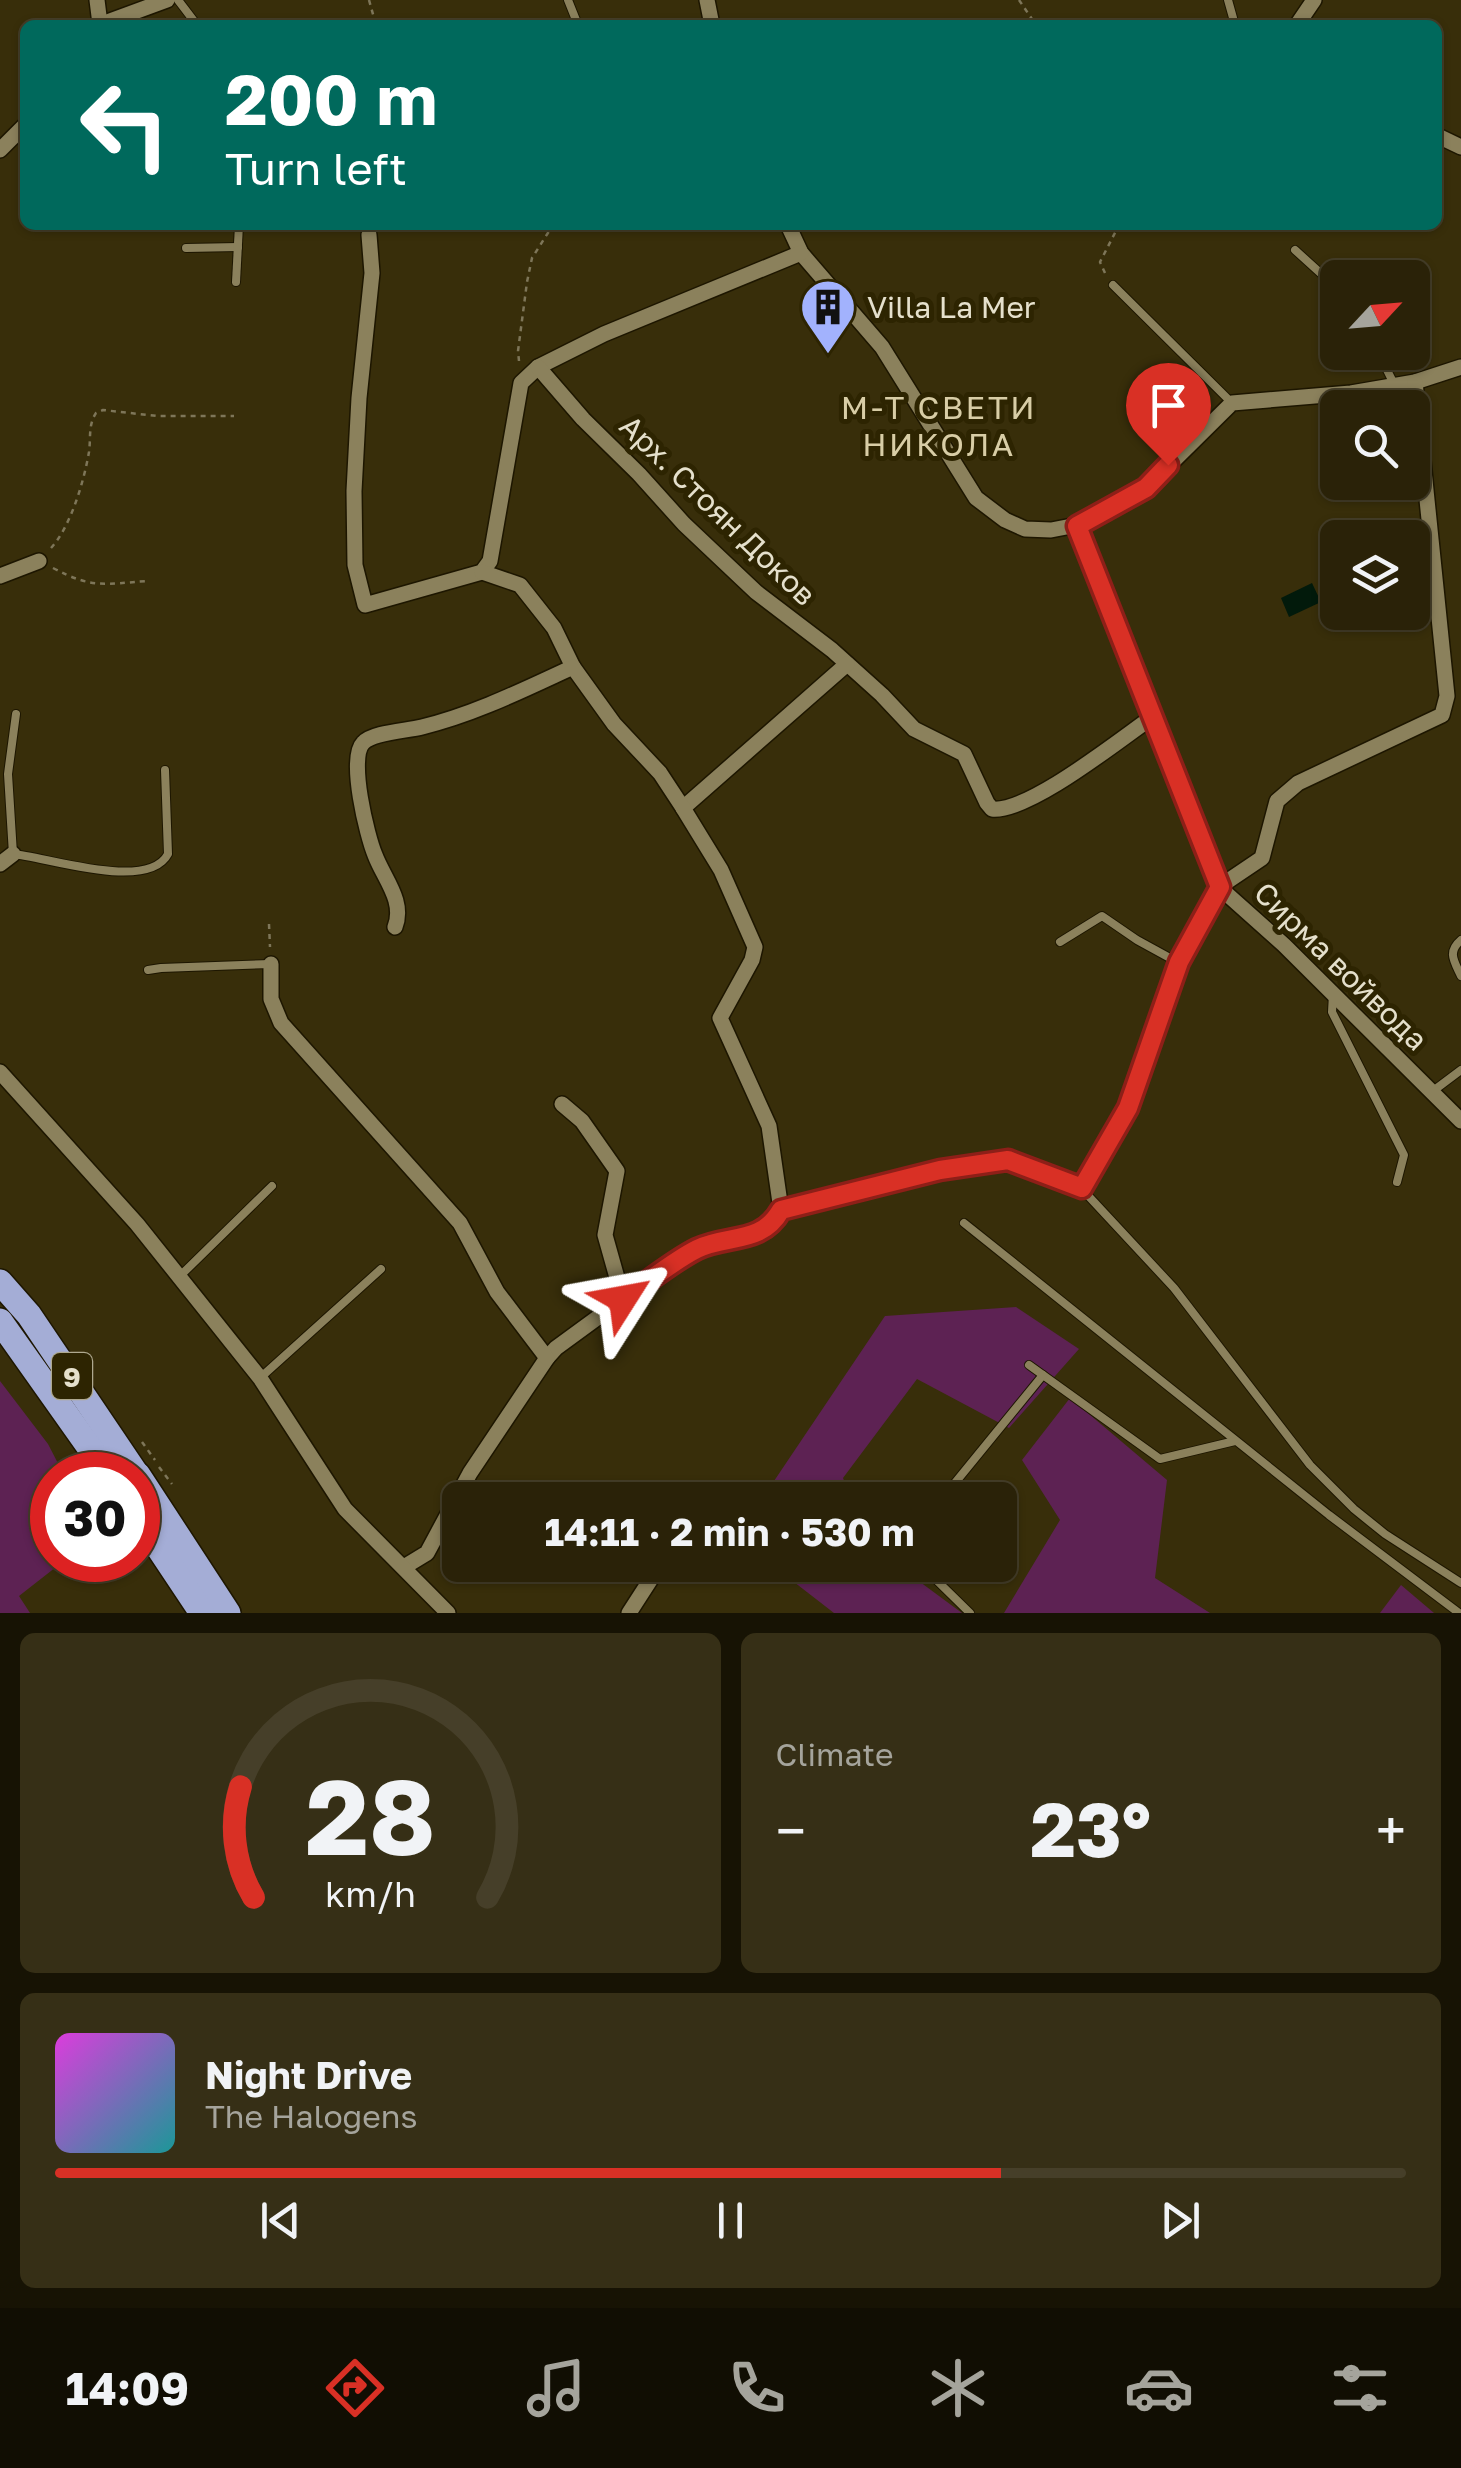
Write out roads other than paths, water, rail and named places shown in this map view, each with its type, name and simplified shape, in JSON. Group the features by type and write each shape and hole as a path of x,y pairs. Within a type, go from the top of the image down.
{"highway":[{"name":"9","path":"0,1282 29,1315 121,1452"},
{"name":"9","path":"0,1321 93,1452"},
{"name":"9","path":"160,1510 228,1613"},
{"path":"160,1550 202,1613"}],"street":[{"path":"113,20 167,0"},
{"path":"0,150 20,129"},
{"path":"790,230 801,253 882,347 976,498 1005,520 1025,528 1052,530 1077,526 1146,488 1232,403 1352,393 1415,382 1461,367"},
{"path":"370,235 372,273 354,491 355,565 365,606 482,572 520,585 554,628 573,667 614,724 660,773 720,870 755,947 752,960 720,1018 769,1126 781,1210 763,1231 697,1249 556,1348 470,1474 427,1553 404,1567"},
{"path":"482,572 490,561 521,383 538,367 604,334 801,253"},
{"name":"Арх. Стоян Доков","path":"538,367 684,524 756,592 847,664 914,730 964,754 992,809 1002,810 1033,799 1151,718"},
{"path":"1082,1188 1128,1108 1179,962 1220,887 1262,858 1277,802 1298,783 1442,715 1447,696 1415,382"},
{"name":"Сирма войвода","path":"1077,526 1220,887 1461,1121"},
{"path":"0,576 39,561"},
{"path":"683,808 847,664"},
{"path":"395,927 400,916 396,900 375,856 360,802 357,754 362,743 479,710 573,667"},
{"path":"270,964 271,999 281,1024 460,1223 497,1292 548,1358"},
{"path":"0,1072 137,1224 260,1378 345,1510 448,1613"},
{"path":"562,1104 582,1121 618,1171 604,1235 623,1299"},
{"path":"629,1613 649,1582"}],"lane":[{"path":"178,0 193,20"},
{"path":"236,282 239,230"},
{"path":"186,248 238,248"},
{"path":"1295,250 1320,273"},
{"path":"1113,284 1232,403"},
{"path":"1387,370 1395,386"},
{"path":"16,714 8,774 6,859 33,856 110,872 140,871 162,862 168,854 165,770"},
{"path":"1060,942 1102,916 1179,962"},
{"path":"1461,940 1453,947 1452,955 1461,976"},
{"path":"148,970 270,964"},
{"path":"1333,994 1332,1012 1404,1156 1397,1182"},
{"path":"1432,1091 1461,1070"},
{"path":"781,1210 940,1170 1008,1160 1082,1188 1174,1288 1310,1465 1385,1534 1461,1583"},
{"path":"180,1277 272,1186"},
{"path":"964,1224 1328,1515 1458,1613"},
{"path":"260,1378 382,1270"},
{"path":"1030,1365 1160,1458 1236,1441"},
{"path":"956,1482 1043,1374"},
{"path":"938,1582 970,1613"}],"place":[{"name":"Villa La Mer","path":"828,356"}],"district":[{"name":"М-Т СВЕТИ НИКОЛА","path":"939,426"}]}
